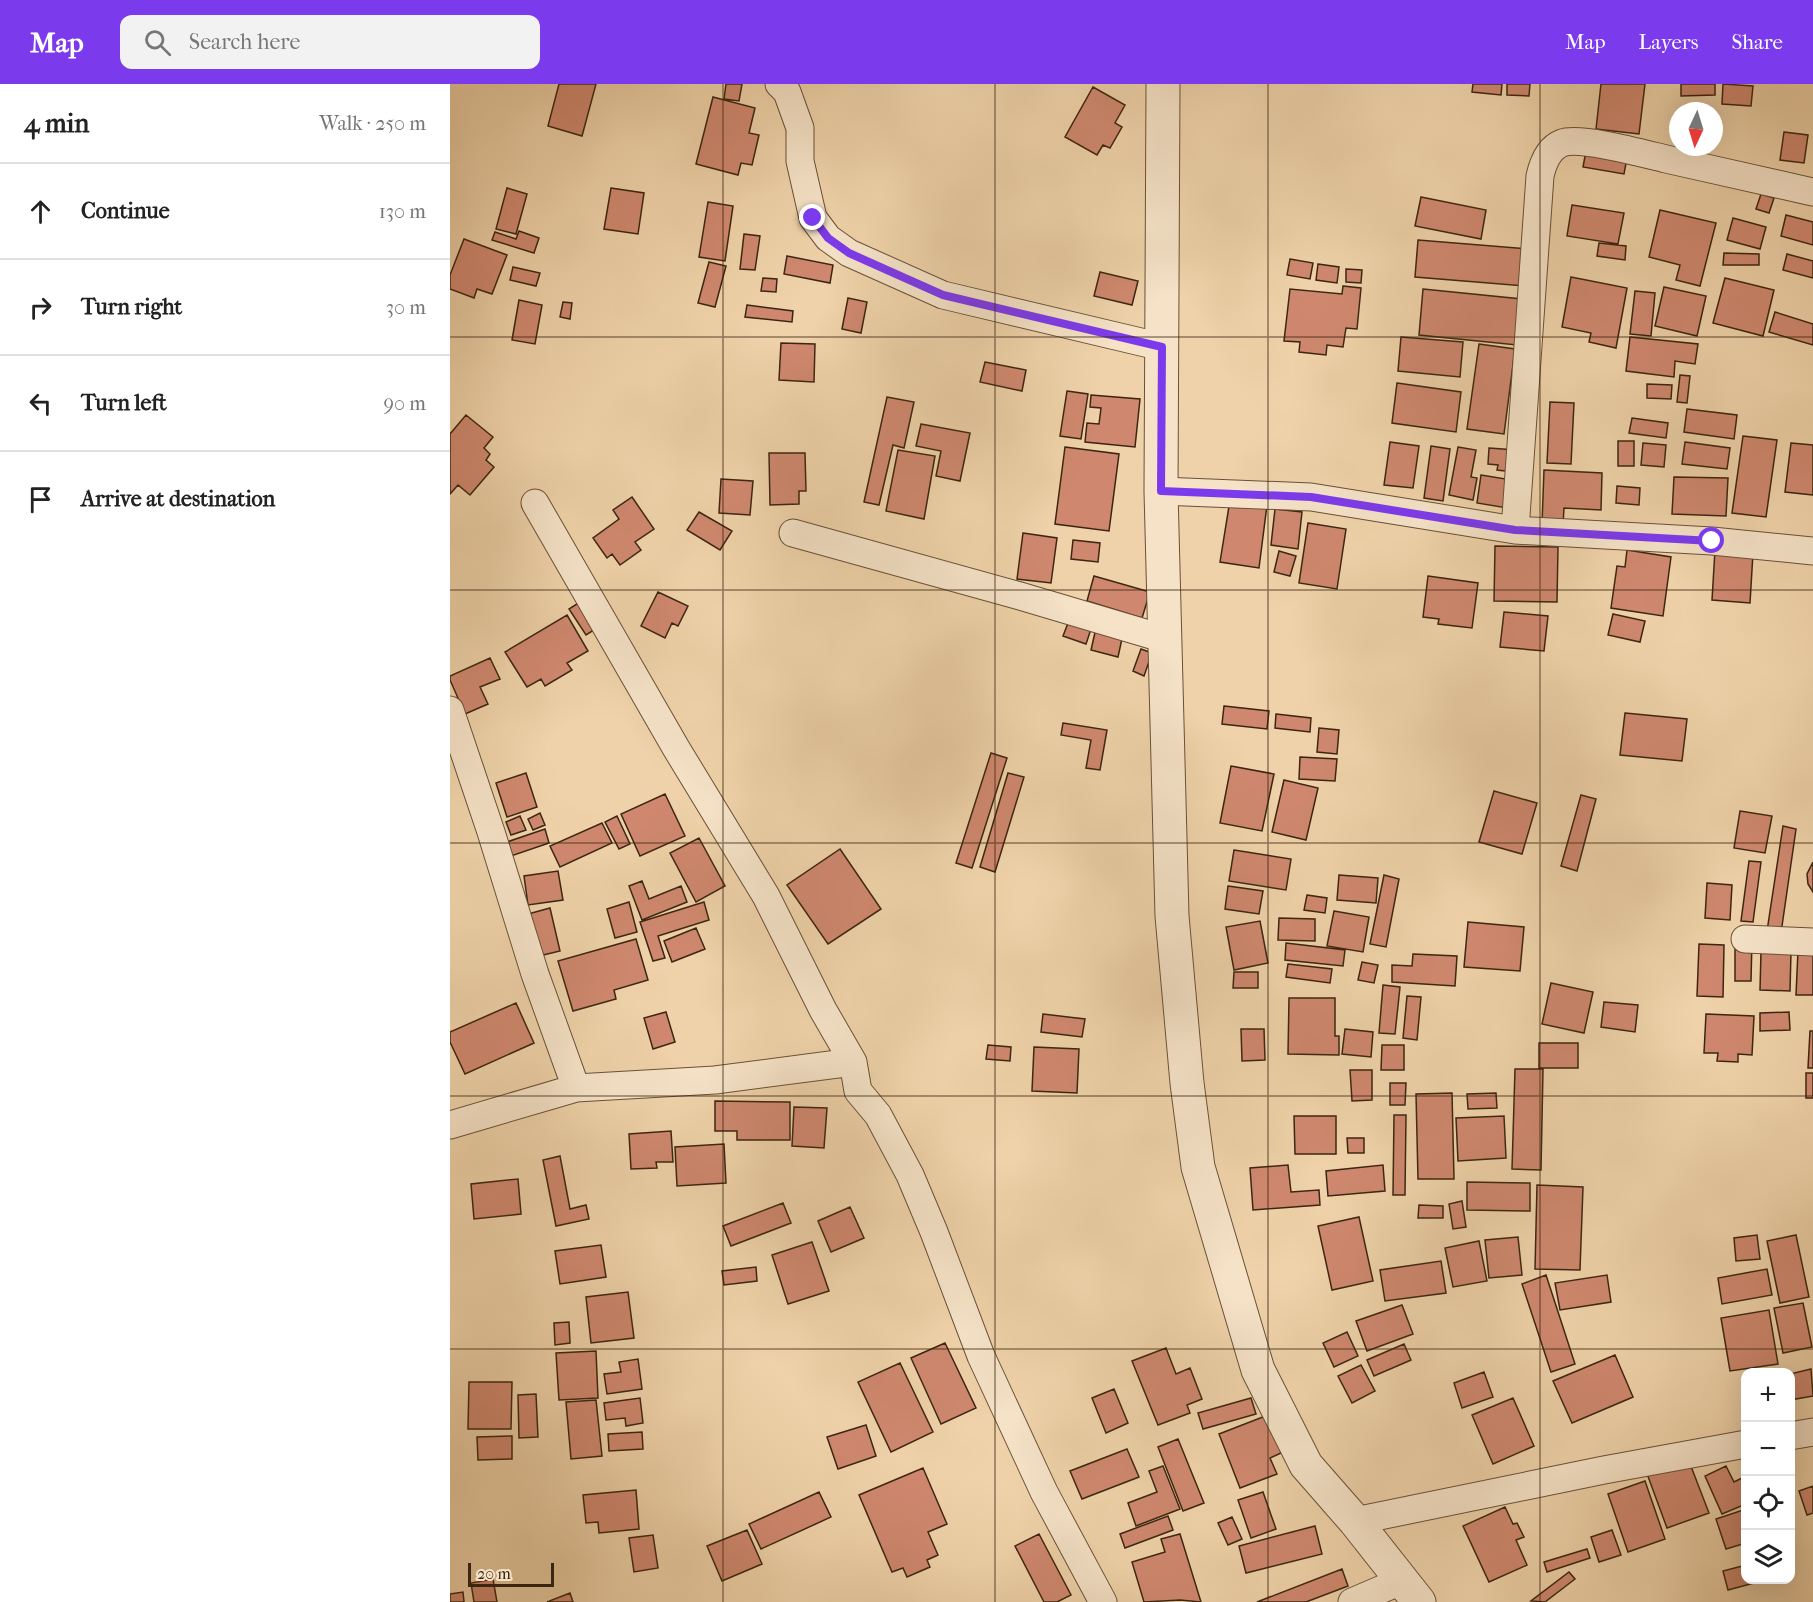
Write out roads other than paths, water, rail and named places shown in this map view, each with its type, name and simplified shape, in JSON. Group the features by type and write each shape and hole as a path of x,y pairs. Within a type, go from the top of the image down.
{"street":[{"path":"779,84 787,92 800,128 800,161 813,218 828,238 849,253 943,295 1162,347"},
{"path":"1163,84 1161,491 1172,916 1187,1083 1198,1167 1258,1370 1306,1465 1355,1521 1410,1592 1352,1602"},
{"path":"1515,530 1540,176 1543,163 1551,151 1563,143 1576,141 1813,192"},
{"path":"1161,491 1311,497 1515,530 1712,541 1813,551"},
{"path":"535,503 671,739 766,896 823,1010 854,1062 858,1091 878,1115 910,1175 981,1356 1044,1492 1103,1602"},
{"path":"793,533 1166,639"},
{"path":"450,710 535,974 576,1088"},
{"path":"1744,939 1813,942"},
{"path":"450,1125 576,1088 715,1080 854,1062"},
{"path":"1795,1435 1813,1432"},
{"path":"1355,1521 1604,1470 1741,1445"}]}
